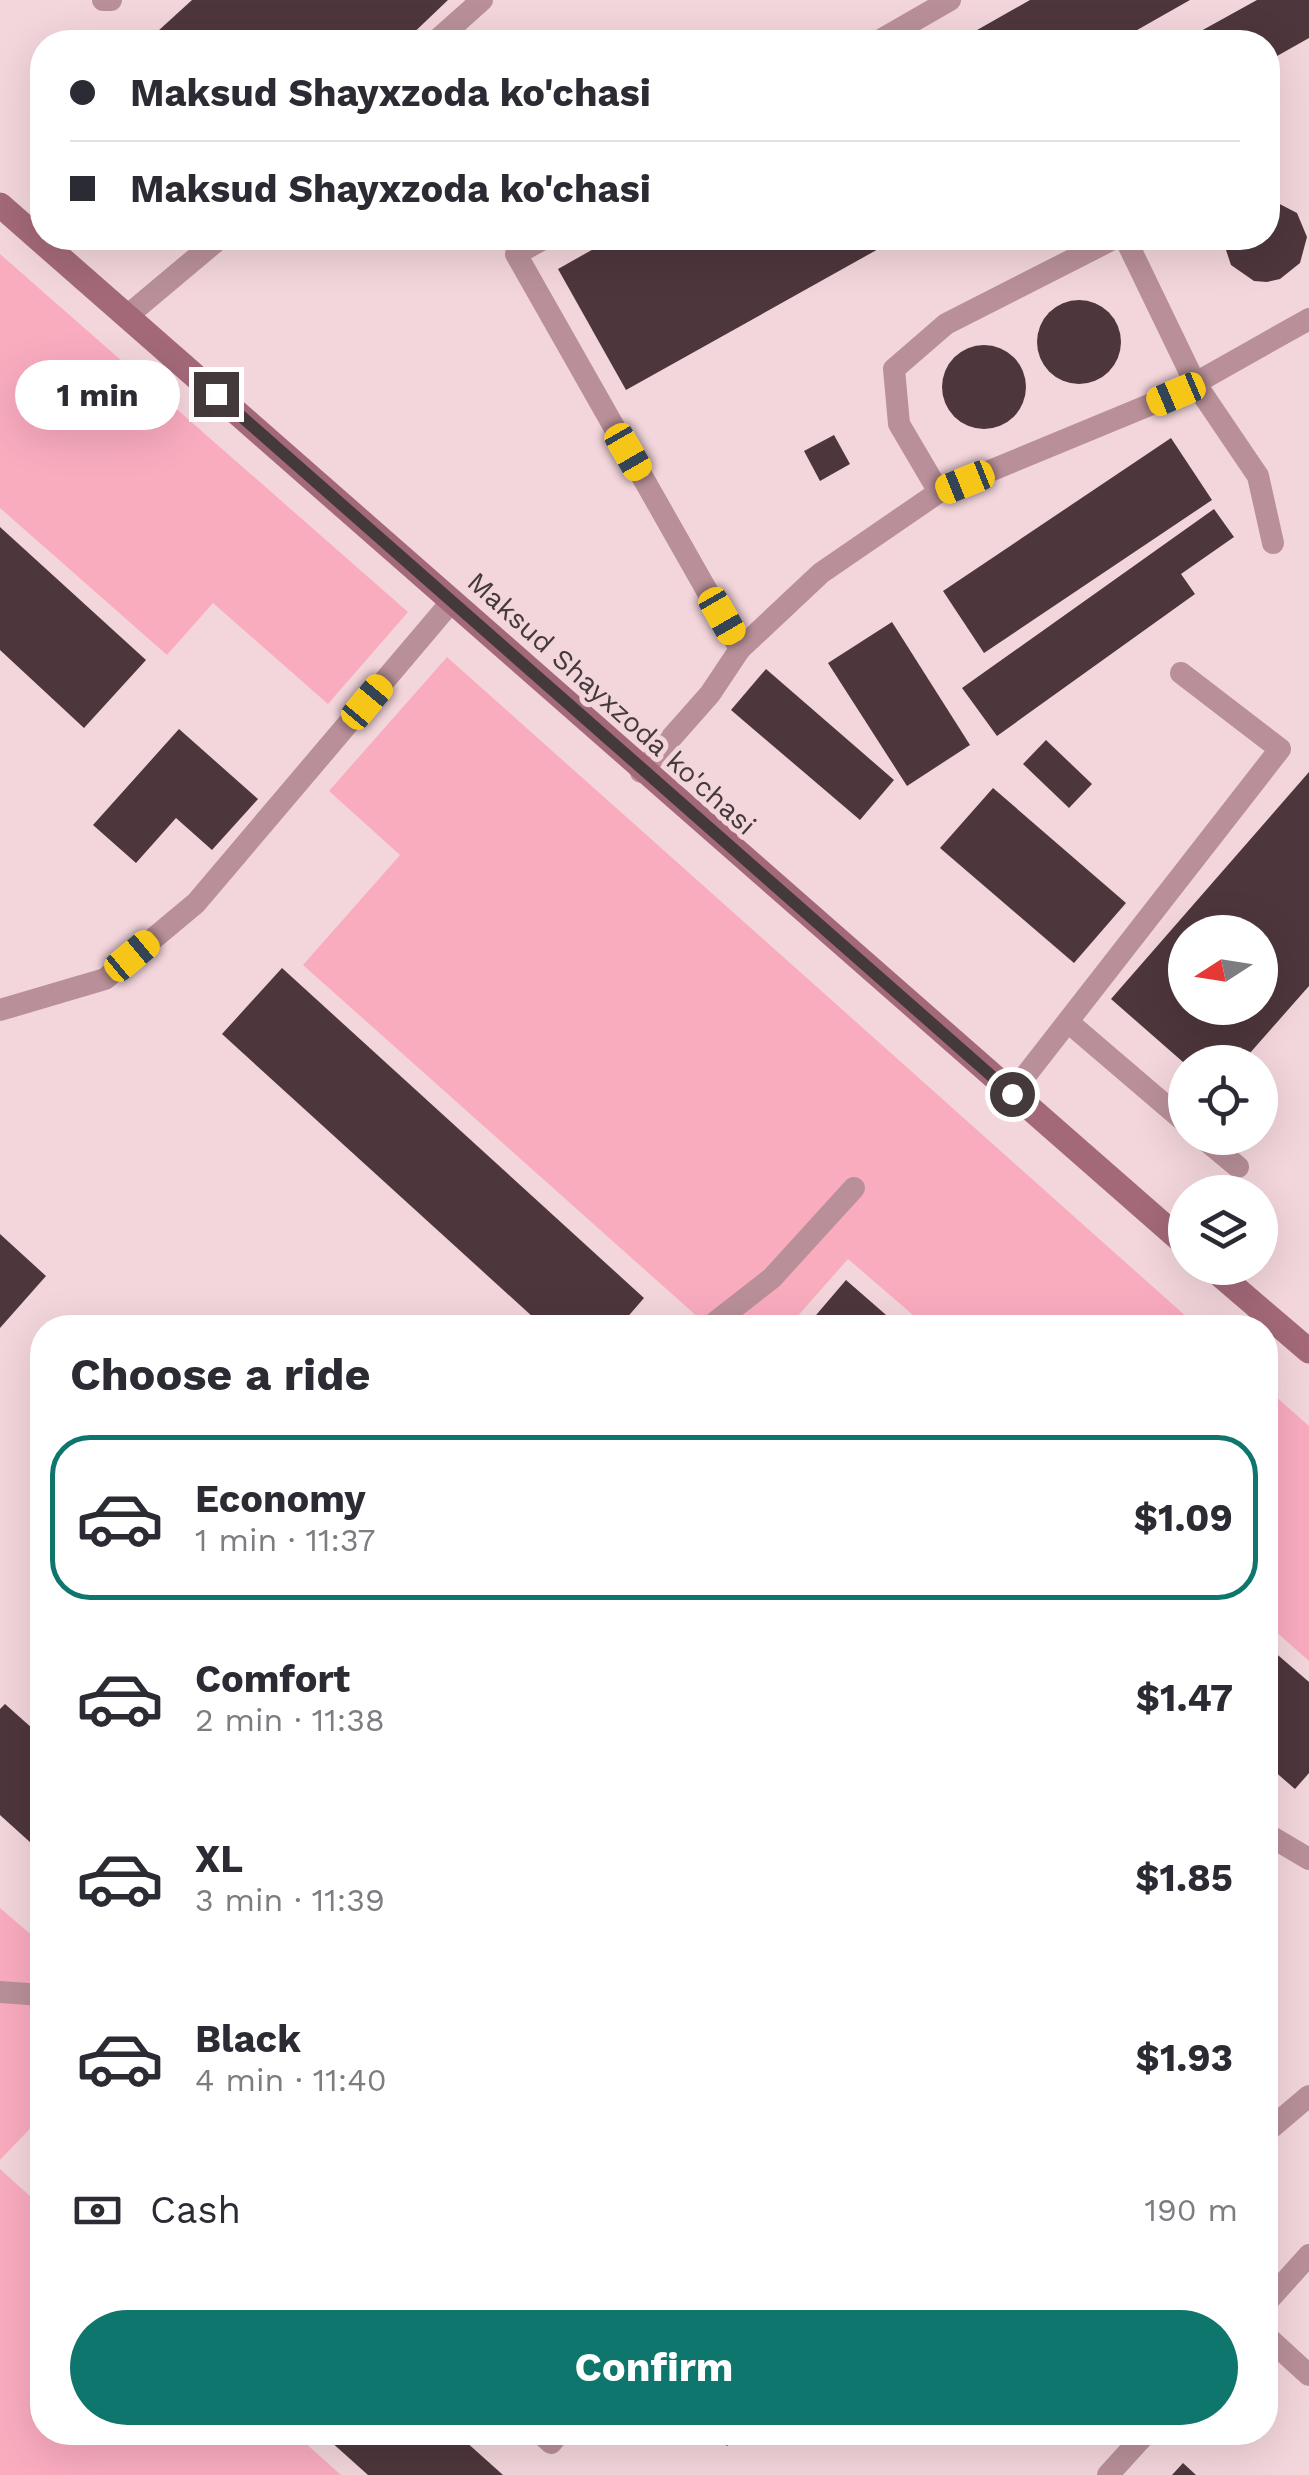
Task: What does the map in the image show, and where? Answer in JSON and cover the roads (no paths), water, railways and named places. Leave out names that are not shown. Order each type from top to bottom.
[{"type":"street","name":"Maksud Shayxzoda ko'chasi","points":[[0,205],[30,231]]},
{"type":"street","name":"Maksud Shayxzoda ko'chasi","points":[[51,250],[641,772],[1168,1229]]},
{"type":"street","points":[[1232,1285],[1266,1315]]},
{"type":"street","points":[[1278,1325],[1309,1352]]},
{"type":"lane","points":[[103,0],[111,0]]},
{"type":"lane","points":[[449,30],[482,0]]},
{"type":"lane","points":[[898,30],[950,0]]},
{"type":"lane","points":[[127,316],[206,250]]},
{"type":"lane","points":[[523,250],[516,254],[740,649]]},
{"type":"lane","points":[[939,492],[899,424],[894,369],[946,324],[1091,250]]},
{"type":"lane","points":[[1131,250],[1195,383],[1258,476],[1274,542]]},
{"type":"lane","points":[[641,772],[710,694],[740,649],[821,572],[939,492],[1195,383],[1309,319]]},
{"type":"lane","points":[[0,1010],[105,978],[196,903],[452,601]]},
{"type":"lane","points":[[1012,1094],[1280,749],[1181,672]]},
{"type":"lane","points":[[1068,1022],[1168,1107]]},
{"type":"lane","points":[[1224,1155],[1238,1167]]},
{"type":"lane","points":[[725,1315],[772,1278],[854,1188]]},
{"type":"lane","points":[[1278,1841],[1309,1859]]},
{"type":"lane","points":[[0,1992],[30,1994]]},
{"type":"lane","points":[[1278,2122],[1309,2096]]},
{"type":"lane","points":[[1278,2290],[1309,2255]]},
{"type":"lane","points":[[1278,2347],[1309,2374]]},
{"type":"lane","points":[[1108,2475],[1135,2445]]}]
